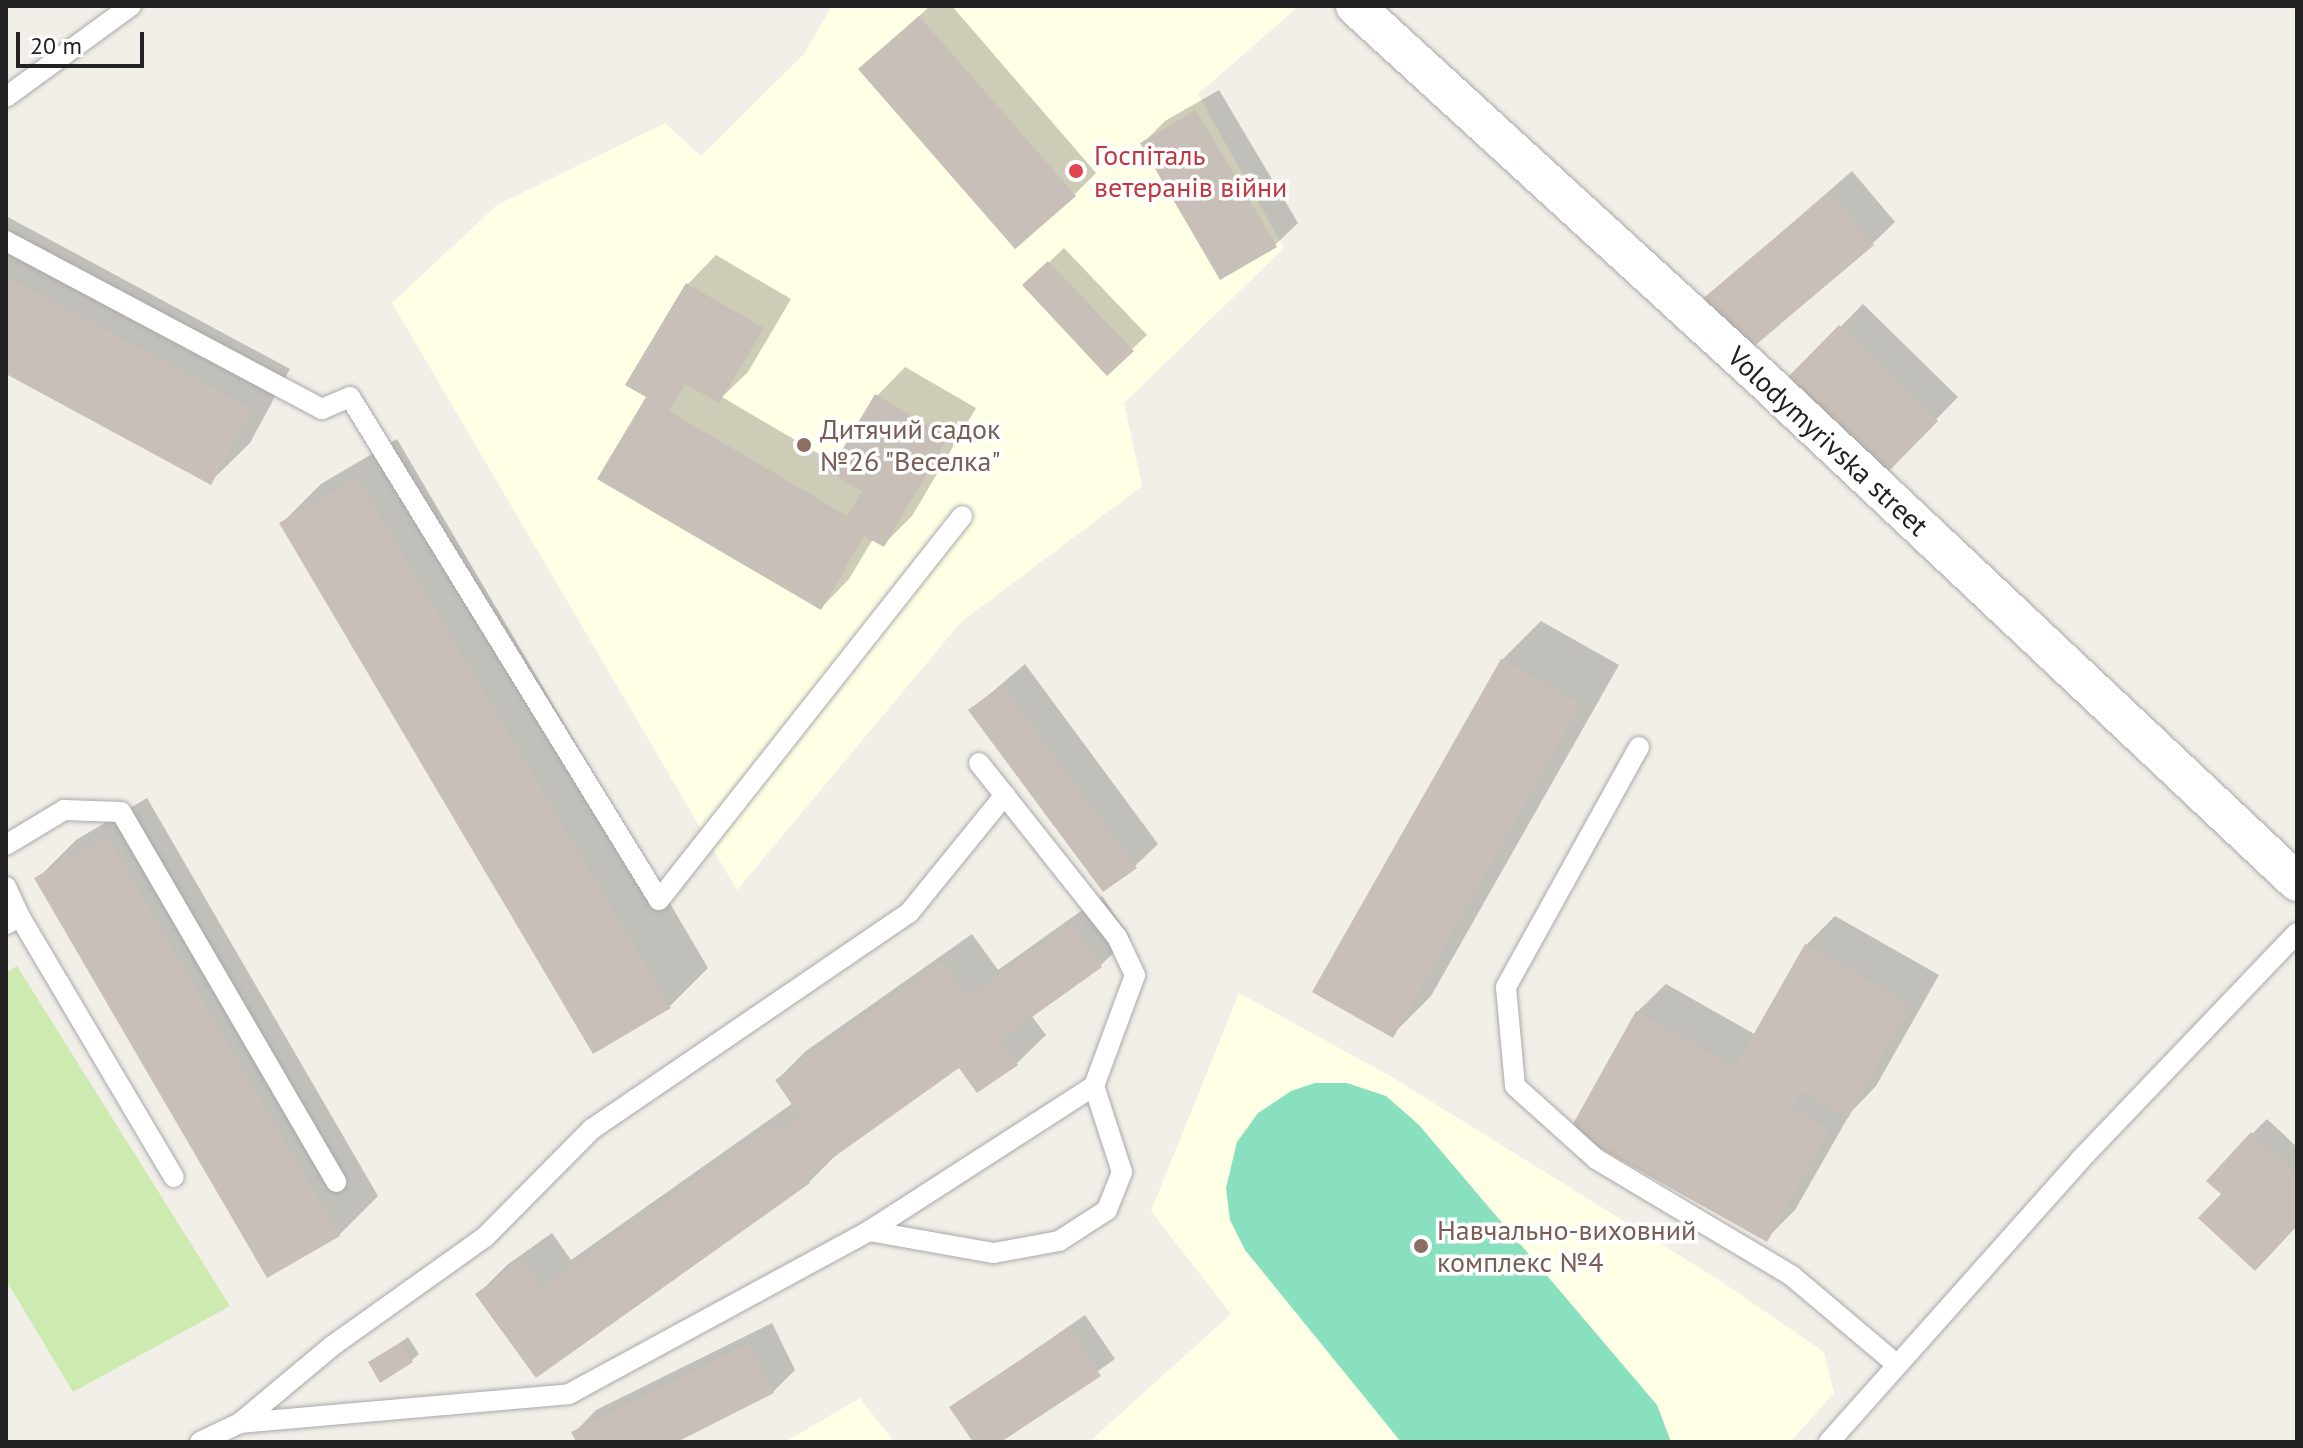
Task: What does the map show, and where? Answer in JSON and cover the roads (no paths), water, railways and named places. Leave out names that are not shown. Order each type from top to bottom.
[{"type":"street","name":"Volodymyrivska street","points":[[1355,6],[1767,383],[2297,882]]},
{"type":"lane","points":[[6,97],[131,6]]},
{"type":"lane","points":[[6,241],[322,409],[350,397],[659,900],[962,516]]},
{"type":"lane","points":[[1639,747],[1506,987],[1515,1086],[1596,1159],[1792,1276],[1895,1363]]},
{"type":"lane","points":[[240,1423],[569,1394],[869,1231],[1094,1086],[1135,975],[1117,937],[979,763]]},
{"type":"lane","points":[[200,1442],[240,1423],[332,1346],[485,1237],[592,1129],[909,913],[1005,795]]},
{"type":"lane","points":[[6,845],[64,810],[121,812],[336,1182]]},
{"type":"lane","points":[[6,887],[13,921],[174,1177]]},
{"type":"lane","points":[[1829,1442],[1895,1363],[2297,933]]},
{"type":"lane","points":[[869,1231],[994,1253],[1059,1241],[1107,1210],[1122,1172],[1094,1086]]},
{"type":"place","name":"Госпіталь ветеранів війни","points":[[1076,171]]},
{"type":"place","name":"Дитячий садок №26 \"Веселка\"","points":[[804,445]]},
{"type":"place","name":"Навчально-виховний комплекс №4","points":[[1421,1246]]}]
